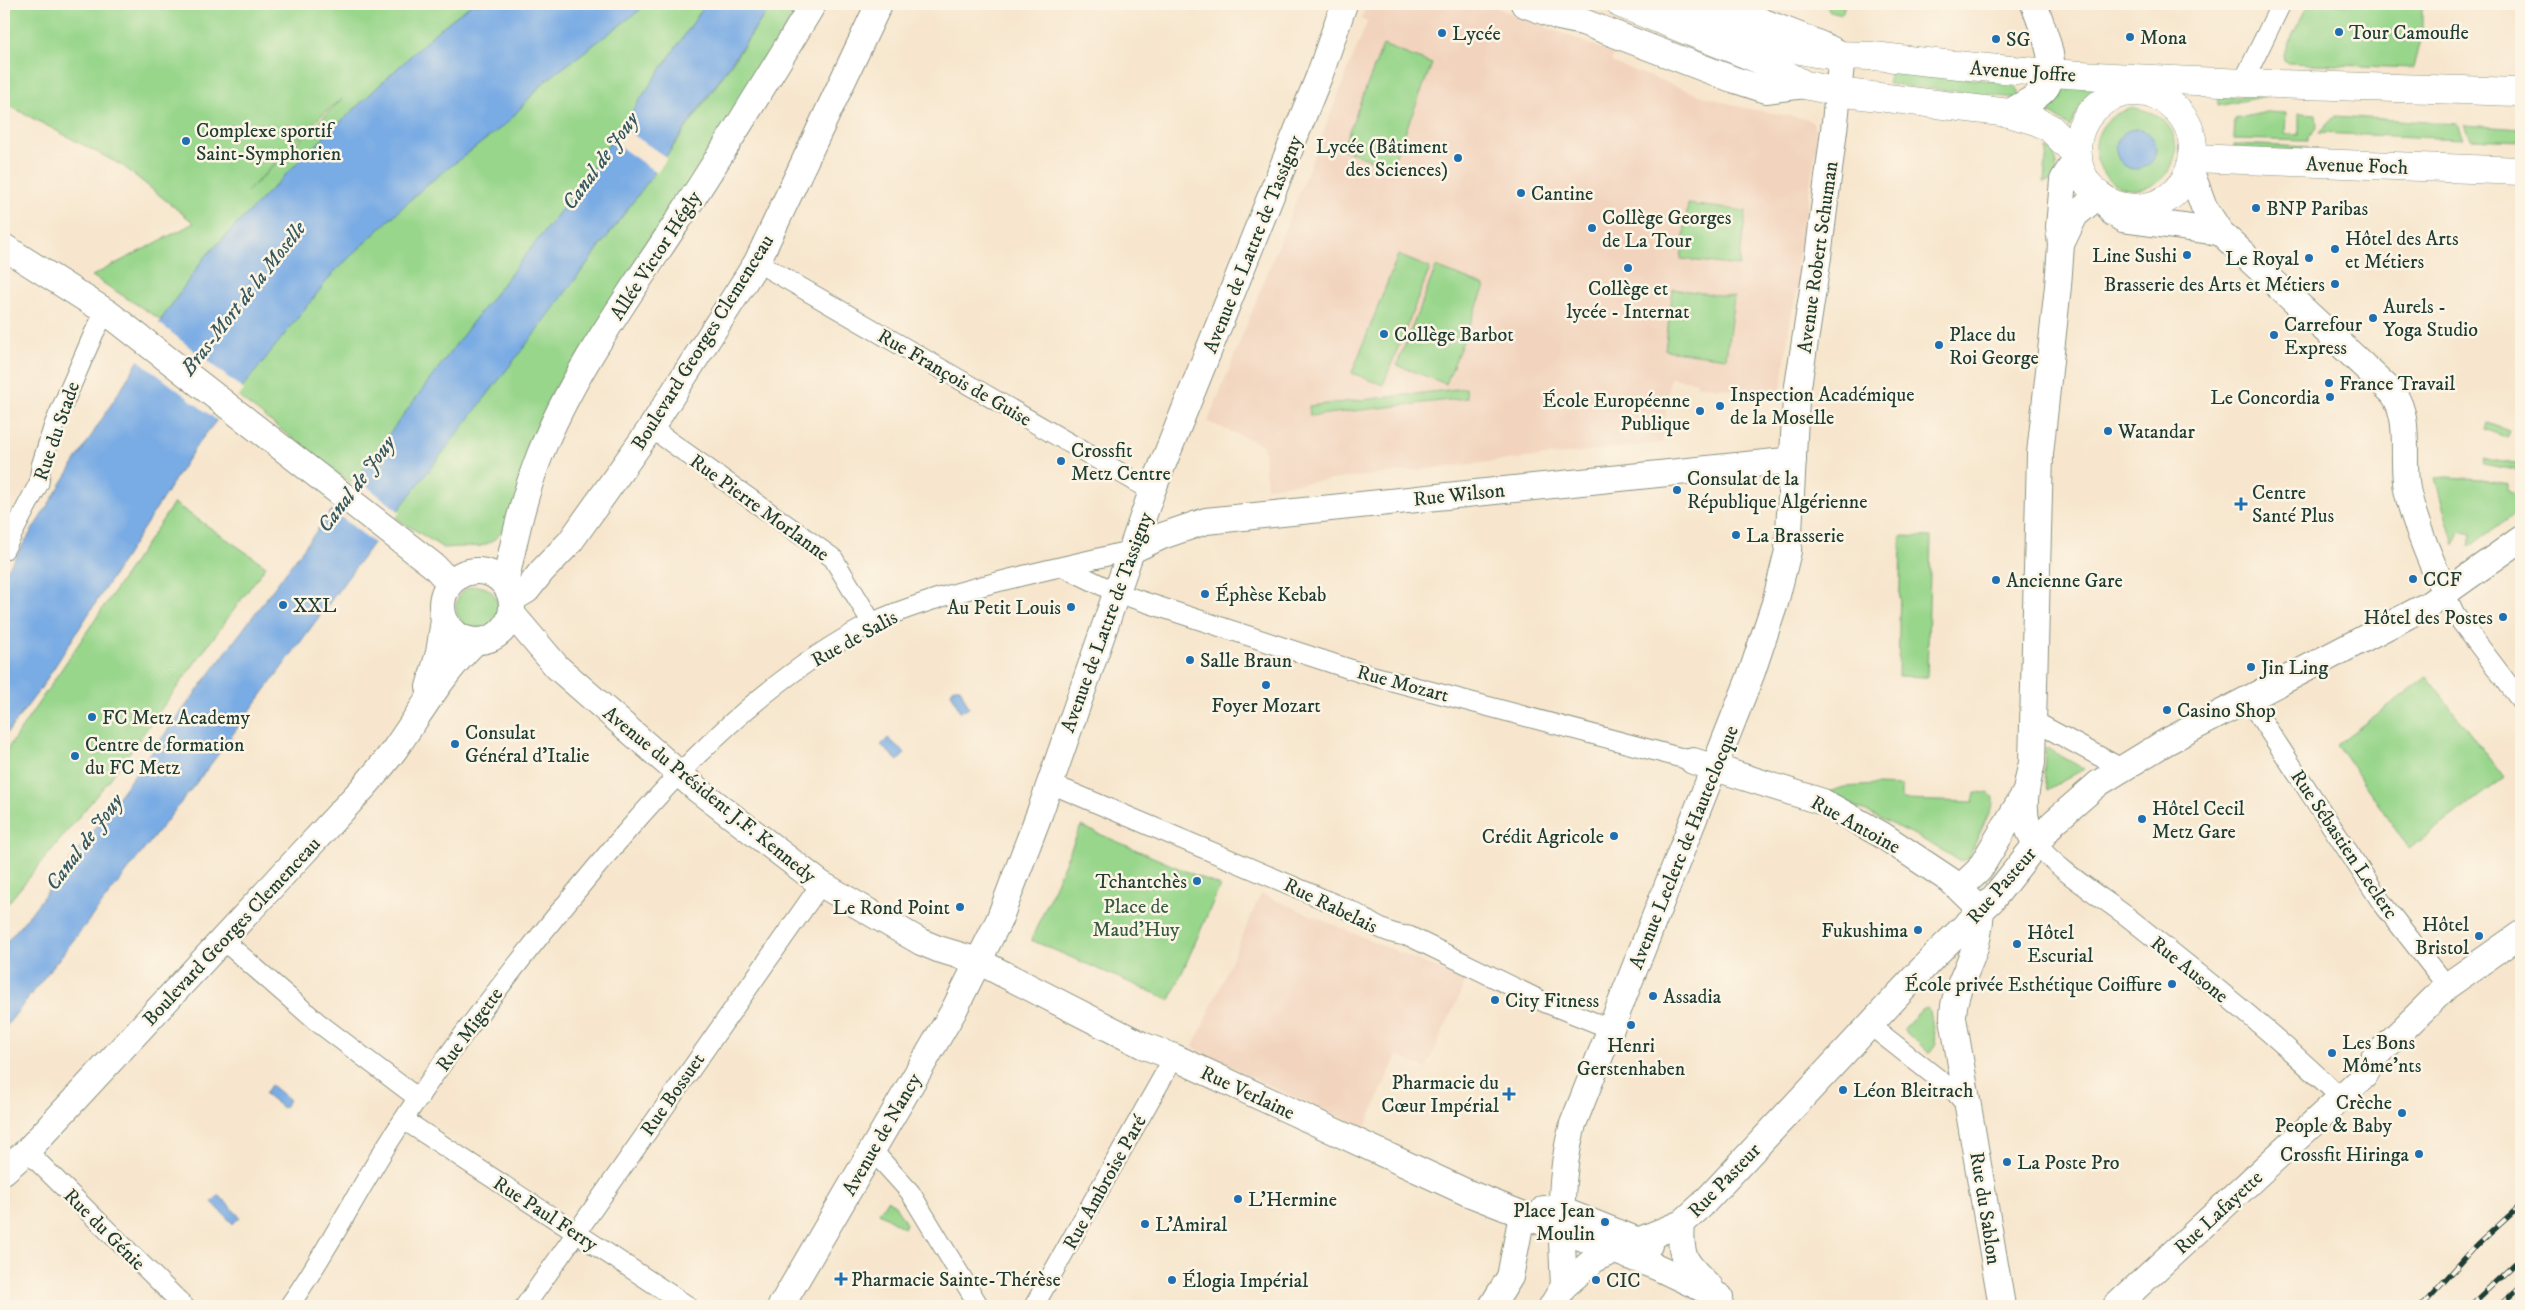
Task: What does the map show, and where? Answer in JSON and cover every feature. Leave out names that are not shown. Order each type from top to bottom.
[{"type":"main road","name":"Avenue Joffre","points":[[1621,4],[1758,59],[1805,85],[1838,92],[2009,113],[2050,128],[2078,156]]},
{"type":"main road","name":"Avenue Joffre","points":[[1667,4],[1775,42],[1814,53],[1863,55],[1966,67],[2050,73],[2135,85],[2204,80],[2243,82]]},
{"type":"main road","points":[[2243,82],[2521,92]]},
{"type":"main road","points":[[2135,85],[2164,100],[2182,114],[2190,131],[2192,164],[2180,189],[2165,201],[2149,206],[2125,206],[2101,196],[2082,173],[2078,156],[2080,131],[2089,113],[2105,99],[2135,85]]},
{"type":"main road","name":"Avenue Foch","points":[[2192,164],[2521,171]]},
{"type":"street","name":"Allée Victor Hégly","points":[[510,599],[518,517],[539,456],[567,397],[608,329],[755,100],[813,4]]},
{"type":"street","name":"Boulevard Georges Clemenceau","points":[[510,599],[527,590],[542,571],[570,542],[650,428],[757,262],[879,4]]},
{"type":"street","name":"Avenue de Lattre de Tassigny","points":[[978,961],[999,920],[1152,491],[1320,74],[1344,4]]},
{"type":"street","name":"Avenue Joffre","points":[[1524,4],[1560,18],[1582,22],[1766,90],[1805,85]]},
{"type":"street","name":"Avenue Joffre","points":[[1724,4],[1777,28],[1818,42],[1842,55]]},
{"type":"street","points":[[2009,113],[2044,89],[2049,81],[2050,51],[2034,4]]},
{"type":"street","points":[[2243,82],[2281,4]]},
{"type":"street","name":"Avenue Robert Schuman","points":[[1792,460],[1796,399],[1808,325],[1842,55]]},
{"type":"street","points":[[1960,888],[1979,870],[2024,795],[2032,763],[2042,435],[2061,246],[2059,227],[2063,180],[2078,156]]},
{"type":"street","points":[[2192,164],[2204,207],[2220,232],[2393,393],[2403,412],[2407,491],[2435,572],[2455,614],[2521,701]]},
{"type":"street","points":[[2061,246],[2075,215],[2101,196],[2113,213],[2123,219],[2220,232]]},
{"type":"street","points":[[4,247],[114,317],[434,566],[450,583]]},
{"type":"street","name":"Rue François de Guise","points":[[757,262],[1152,491]]},
{"type":"street","name":"Rue du Stade","points":[[4,550],[39,483],[40,466],[54,425],[94,333],[100,322],[114,317]]},
{"type":"street","name":"Rue Pierre Morlanne","points":[[650,428],[833,558],[872,623]]},
{"type":"street","name":"Rue Wilson","points":[[1132,550],[1162,536],[1206,521],[1792,460]]},
{"type":"street","name":"Avenue Leclerc de Hauteclocque","points":[[1558,1296],[1565,1153],[1573,1124],[1611,1029],[1704,764],[1752,672],[1784,571],[1790,530],[1792,460]]},
{"type":"street","name":"Allée Victor Hégly","points":[[478,571],[518,517]]},
{"type":"street","name":"Rue Pasteur","points":[[1558,1296],[1596,1258],[1682,1223],[1702,1205],[1870,1025],[1981,910],[2053,823],[2099,783],[2121,768],[2248,699],[2428,605],[2521,539]]},
{"type":"street","name":"Rue de Salis","points":[[678,773],[775,687],[830,647],[872,623],[917,605],[1015,576],[1064,567],[1132,550]]},
{"type":"street","points":[[1064,567],[1117,593]]},
{"type":"street","points":[[478,571],[498,577],[510,599],[503,631],[485,639],[459,637],[444,620],[442,600],[450,583],[468,572],[478,571]]},
{"type":"street","name":"Rue Mozart","points":[[1117,593],[1362,673],[1704,764]]},
{"type":"street","name":"Avenue du Président J.F. Kennedy","points":[[510,599],[557,667],[678,773],[821,884],[921,942],[978,961]]},
{"type":"street","name":"Boulevard Georges Clemenceau","points":[[424,702],[439,653],[444,620]]},
{"type":"street","name":"Boulevard Georges Clemenceau","points":[[4,1171],[27,1151],[364,788],[395,748],[424,702],[455,661],[485,639]]},
{"type":"street","name":"Avenue du Président J.F. Kennedy","points":[[485,639],[557,667]]},
{"type":"street","name":"Rue Sébastien Leclerc","points":[[2248,699],[2446,998]]},
{"type":"street","points":[[2034,721],[2121,768]]},
{"type":"street","points":[[2032,763],[2042,804],[2053,823]]},
{"type":"street","name":"Rue Antoine","points":[[1704,764],[1823,802],[1882,835],[1960,888],[1981,910]]},
{"type":"street","name":"Rue Migette","points":[[289,1306],[404,1120],[468,1029],[536,940],[603,858],[678,773]]},
{"type":"street","name":"Rue Rabelais","points":[[1049,783],[1361,916],[1368,923],[1395,936],[1409,936],[1546,1003],[1611,1029]]},
{"type":"street","points":[[2024,795],[2027,826],[2037,844]]},
{"type":"street","name":"Rue Ausone","points":[[2037,844],[2052,859],[2130,919],[2290,1051],[2341,1098]]},
{"type":"street","name":"Rue Bossuet","points":[[525,1306],[575,1232],[821,884]]},
{"type":"street","name":"Rue du Sablon","points":[[1981,910],[1980,929],[1953,1003],[1952,1018],[1970,1109],[2002,1306]]},
{"type":"street","name":"Rue Lafayette","points":[[2509,952],[2521,927]]},
{"type":"street","name":"Rue Lafayette","points":[[2116,1306],[2364,1076],[2382,1068],[2446,998],[2509,952],[2521,934]]},
{"type":"street","points":[[223,940],[316,1021],[419,1099]]},
{"type":"street","name":"Rue Verlaine","points":[[978,961],[1142,1045],[1174,1057],[1303,1118],[1522,1215]]},
{"type":"street","name":"Avenue de Nancy","points":[[781,1306],[956,1006],[978,961]]},
{"type":"street","points":[[1870,1025],[1955,1092],[1970,1109]]},
{"type":"street","name":"Rue Ambroise Paré","points":[[1034,1306],[1174,1057]]},
{"type":"street","name":"Rue Paul Ferry","points":[[404,1120],[688,1306]]},
{"type":"street","points":[[872,1150],[910,1192],[979,1306]]},
{"type":"street","name":"Rue du Génie","points":[[27,1151],[184,1306]]},
{"type":"street","points":[[1492,1306],[1510,1277],[1522,1215],[1542,1209],[1615,1251],[1659,1268],[1726,1302]]},
{"type":"street","points":[[1561,1220],[1640,1240],[1687,1265],[1726,1302]]},
{"type":"street","points":[[1682,1223],[1681,1244],[1687,1265]]},
{"type":"shaded area","name":"Collège Georges de La Tour","points":[[1367,4],[1488,4],[1614,54],[1611,62],[1697,94],[1744,108],[1807,119],[1813,123],[1816,134],[1816,149],[1797,266],[1799,278],[1791,314],[1781,393],[1778,390],[1762,388],[1762,391],[1755,390],[1755,392],[1696,385],[1697,382],[1670,378],[1662,443],[1267,487],[1263,445],[1208,422],[1367,22],[1361,19]]},
{"type":"shaded area","points":[[1261,894],[1466,981],[1426,1069],[1397,1055],[1365,1128],[1275,1089],[1193,1047]]},
{"type":"green space","name":"Complexe sportif Saint-Symphorien","points":[[4,4],[472,4],[438,30],[293,167],[204,258],[161,320],[92,276],[194,223],[123,166],[4,103]],"holes":[[[342,99],[247,192],[321,116]]]},
{"type":"green space","points":[[644,4],[706,4],[581,185],[475,319],[353,485],[236,395],[334,272],[425,186],[507,123],[544,82],[640,10]]},
{"type":"green space","points":[[772,4],[799,4],[567,397],[519,517],[491,542],[481,546],[443,548],[393,516],[635,199]]},
{"type":"green space","points":[[1825,4],[1845,4],[1842,14],[1830,11]]},
{"type":"green space","points":[[2308,4],[2422,4],[2422,32],[2413,68],[2289,63],[2284,60],[2283,54]]},
{"type":"green space","points":[[1383,45],[1432,64],[1391,168],[1342,149]]},
{"type":"green space","points":[[1891,71],[2012,83],[2021,97],[1888,84]]},
{"type":"green space","points":[[2063,85],[2100,89],[2081,105],[2070,127],[2053,114],[2037,111],[2054,99]]},
{"type":"green space","points":[[2253,90],[2266,96],[2218,106],[2218,96],[2239,97]]},
{"type":"green space","points":[[2134,108],[2156,115],[2171,129],[2175,138],[2174,160],[2169,171],[2160,181],[2148,187],[2130,189],[2115,184],[2104,173],[2097,159],[2096,143],[2101,128],[2114,116]],"holes":[[[2141,130],[2152,139],[2155,148],[2154,158],[2131,169],[2119,160],[2116,147],[2118,141],[2128,131]]]},
{"type":"green space","points":[[2267,112],[2286,113],[2285,134],[2299,135],[2299,113],[2316,114],[2317,127],[2308,137],[2308,141],[2234,139],[2235,119]]},
{"type":"green space","points":[[2335,116],[2457,124],[2463,139],[2319,133]]},
{"type":"green space","points":[[2465,125],[2521,129],[2521,141],[2471,139]]},
{"type":"green space","points":[[2234,144],[2308,147],[2308,152],[2234,149]]},
{"type":"green space","points":[[2047,149],[2052,149],[2056,159],[2057,180],[2044,182]]},
{"type":"green space","points":[[1688,204],[1746,211],[1739,266],[1681,259]]},
{"type":"green space","points":[[1398,255],[1430,268],[1383,385],[1352,373]]},
{"type":"green space","points":[[1436,267],[1485,286],[1446,384],[1397,365]]},
{"type":"green space","points":[[1673,289],[1734,297],[1726,358],[1665,350]]},
{"type":"green space","points":[[1466,388],[1467,398],[1310,416],[1309,406]]},
{"type":"green space","points":[[2488,423],[2510,431],[2507,438],[2486,429]]},
{"type":"green space","points":[[2485,459],[2521,465],[2521,471],[2484,464]]},
{"type":"green space","points":[[2435,478],[2482,479],[2508,484],[2508,491],[2521,497],[2521,509],[2469,547],[2471,534],[2459,531],[2454,545]]},
{"type":"green space","name":"FC Metz Academy","points":[[174,503],[266,566],[110,779],[4,908],[4,754]]},
{"type":"green space","points":[[1901,536],[1931,537],[1927,677],[1898,676]]},
{"type":"green space","points":[[473,586],[481,586],[492,592],[498,607],[492,622],[481,628],[473,628],[462,622],[456,611],[456,603],[462,592]]},
{"type":"green space","points":[[2427,677],[2504,778],[2409,849],[2337,744]]},
{"type":"green space","points":[[2045,747],[2084,769],[2047,790],[2044,772]]},
{"type":"green space","points":[[1902,786],[1902,800],[1973,802],[1975,792],[1988,793],[1993,797],[1993,804],[1968,859],[1961,861],[1911,833],[1826,793],[1844,787]]},
{"type":"green space","name":"Place de Maud'Huy","points":[[1081,826],[1220,886],[1170,1000],[1031,940]]},
{"type":"green space","points":[[1927,1008],[1930,1011],[1936,1045],[1930,1053],[1903,1030],[1921,1010]]},
{"type":"green space","points":[[887,1200],[895,1205],[906,1224],[904,1228],[879,1213]]},
{"type":"water","name":"Bras-Mort de la Moselle","points":[[472,4],[644,4],[640,10],[544,82],[507,123],[425,186],[334,272],[197,445],[41,688],[4,737],[4,575],[139,360],[161,320],[204,258],[293,167],[438,30]]},
{"type":"water","name":"Canal de Jouy","points":[[706,4],[772,4],[647,183],[542,324],[379,535],[211,764],[4,1029],[4,945],[31,913],[475,319],[581,185]]},
{"type":"water","points":[[2140,129],[2147,132],[2153,138],[2156,149],[2155,157],[2147,166],[2140,169],[2132,169],[2125,166],[2117,157],[2116,145],[2119,138],[2128,130]]},
{"type":"water","points":[[954,688],[960,688],[969,708],[960,712],[951,692]]},
{"type":"water","points":[[888,738],[905,753],[898,761],[881,745]]},
{"type":"water","points":[[271,1085],[289,1100],[283,1108],[265,1094]]},
{"type":"water","points":[[219,1195],[240,1217],[233,1224],[212,1202]]},
{"type":"pier","points":[[619,125],[667,158],[657,173],[609,139]]},
{"type":"pier","points":[[158,322],[244,390],[219,422],[137,359]]},
{"type":"pier","points":[[355,477],[400,512],[375,544],[331,509]]},
{"type":"railway","points":[[2422,1306],[2475,1247],[2521,1205]]},
{"type":"railway","points":[[2470,1306],[2521,1258]]},
{"type":"railway","points":[[2499,1306],[2521,1286]]},
{"type":"railway","points":[[2517,1306],[2521,1302]]},
{"type":"place","name":"Tour Camoufle","points":[[2339,32]]},
{"type":"place","name":"Lycée","points":[[1442,33]]},
{"type":"place","name":"Mona","points":[[2130,37]]},
{"type":"place","name":"SG","points":[[1996,39]]},
{"type":"place","name":"Complexe sportif Saint-Symphorien","points":[[186,141]]},
{"type":"place","name":"Lycée (Bâtiment des Sciences)","points":[[1458,158]]},
{"type":"place","name":"Cantine","points":[[1521,193]]},
{"type":"place","name":"BNP Paribas","points":[[2256,208]]},
{"type":"place","name":"Collège Georges de La Tour","points":[[1592,228]]},
{"type":"place","name":"Hôtel des Arts et Métiers","points":[[2335,249]]},
{"type":"place","name":"Line Sushi","points":[[2187,255]]},
{"type":"place","name":"Le Royal","points":[[2309,258]]},
{"type":"place","name":"Collège et lycée - Internat","points":[[1628,268]]},
{"type":"place","name":"Brasserie des Arts et Métiers","points":[[2335,284]]},
{"type":"place","name":"Aurels - Yoga Studio","points":[[2373,318]]},
{"type":"place","name":"Collège Barbot","points":[[1384,334]]},
{"type":"place","name":"Carrefour Express","points":[[2274,335]]},
{"type":"place","name":"Place du Roi George","points":[[1939,345]]},
{"type":"place","name":"France Travail","points":[[2329,383]]},
{"type":"place","name":"Le Concordia","points":[[2330,397]]},
{"type":"place","name":"Inspection Académique de la Moselle","points":[[1720,406]]},
{"type":"place","name":"École Européenne Publique","points":[[1700,411]]},
{"type":"place","name":"Watandar","points":[[2108,431]]},
{"type":"place","name":"Crossfit Metz Centre","points":[[1061,461]]},
{"type":"place","name":"Consulat de la République Algérienne","points":[[1677,490]]},
{"type":"place","name":"Centre Santé Plus","points":[[2241,504]]},
{"type":"place","name":"La Brasserie","points":[[1736,535]]},
{"type":"place","name":"CCF","points":[[2413,579]]},
{"type":"place","name":"Ancienne Gare","points":[[1996,580]]},
{"type":"place","name":"Éphèse Kebab","points":[[1205,594]]},
{"type":"place","name":"XXL","points":[[283,605]]},
{"type":"place","name":"Au Petit Louis","points":[[1071,607]]},
{"type":"place","name":"Hôtel des Postes","points":[[2503,617]]},
{"type":"place","name":"Salle Braun","points":[[1190,660]]},
{"type":"place","name":"Jin Ling","points":[[2251,667]]},
{"type":"place","name":"Foyer Mozart","points":[[1266,685]]},
{"type":"place","name":"Casino Shop","points":[[2167,710]]},
{"type":"place","name":"FC Metz Academy","points":[[92,717]]},
{"type":"place","name":"Consulat Général d'Italie","points":[[455,744]]},
{"type":"place","name":"Centre de formation du FC Metz","points":[[75,756]]},
{"type":"place","name":"Hôtel Cecil Metz Gare","points":[[2142,819]]},
{"type":"place","name":"Crédit Agricole","points":[[1614,836]]},
{"type":"place","name":"Tchantchès","points":[[1197,881]]},
{"type":"place","name":"Le Rond Point","points":[[960,907]]},
{"type":"place","name":"Fukushima","points":[[1918,930]]},
{"type":"place","name":"Hôtel Bristol","points":[[2479,936]]},
{"type":"place","name":"Hôtel Escurial","points":[[2017,944]]},
{"type":"place","name":"École privée Esthétique Coiffure","points":[[2172,984]]},
{"type":"place","name":"Assadia","points":[[1653,996]]},
{"type":"place","name":"City Fitness","points":[[1495,1000]]},
{"type":"place","name":"Henri Gerstenhaben","points":[[1631,1025]]},
{"type":"place","name":"Les Bons Môme'nts","points":[[2332,1053]]},
{"type":"place","name":"Léon Bleitrach","points":[[1843,1090]]},
{"type":"place","name":"Pharmacie du Cœur Impérial","points":[[1509,1094]]},
{"type":"place","name":"Crèche People & Baby","points":[[2402,1113]]},
{"type":"place","name":"Crossfit Hiringa","points":[[2419,1154]]},
{"type":"place","name":"La Poste Pro","points":[[2007,1162]]},
{"type":"place","name":"L'Hermine","points":[[1238,1199]]},
{"type":"place","name":"Place Jean Moulin","points":[[1605,1222]]},
{"type":"place","name":"L'Amiral","points":[[1145,1224]]},
{"type":"place","name":"Pharmacie Sainte-Thérèse","points":[[841,1279]]},
{"type":"place","name":"Élogia Impérial","points":[[1172,1280]]},
{"type":"place","name":"CIC","points":[[1596,1280]]}]
